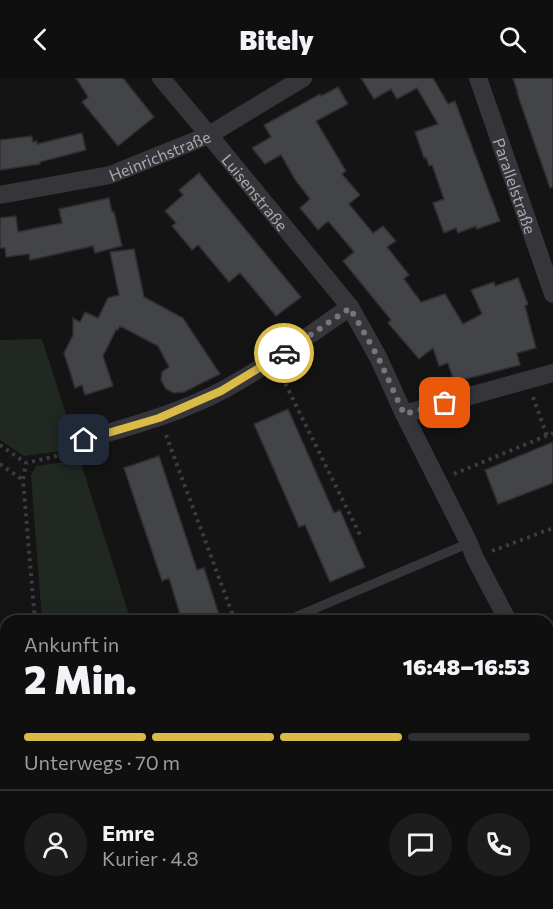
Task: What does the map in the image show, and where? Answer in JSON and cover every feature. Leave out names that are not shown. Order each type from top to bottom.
[{"type":"street","name":"Luisenstraße","points":[[161,78],[350,308],[378,357],[404,414],[505,615]]},
{"type":"street","name":"Heinrichstraße","points":[[0,195],[110,175],[209,135],[303,78]]},
{"type":"street","name":"Parallelstraße","points":[[477,78],[553,294]]},
{"type":"street","points":[[84,440],[159,418],[221,391],[274,360],[350,308]]},
{"type":"street","points":[[404,414],[553,373]]},
{"type":"lane","points":[[302,615],[472,551]]},
{"type":"path","points":[[274,360],[360,535]]},
{"type":"path","points":[[527,380],[547,436]]},
{"type":"path","points":[[159,418],[233,615]]},
{"type":"path","points":[[437,481],[553,433]]},
{"type":"path","points":[[0,446],[26,462],[75,452],[84,440]]},
{"type":"path","points":[[26,462],[23,480],[34,615]]},
{"type":"path","points":[[0,465],[23,480]]},
{"type":"path","points":[[472,551],[553,528]]},
{"type":"shaded area","points":[[42,339],[77,449],[24,456],[0,440],[0,340]]},
{"type":"shaded area","points":[[80,460],[129,615],[42,615],[31,475],[36,466]]},
{"type":"building","points":[[76,78],[123,78],[154,117],[118,146],[82,102],[88,97]]},
{"type":"building","points":[[361,78],[433,78],[448,104],[455,101],[500,221],[477,229],[476,226],[458,233],[456,228],[444,233],[433,203],[444,199],[432,165],[429,166],[426,157],[424,158],[415,132],[438,124],[417,88],[397,99],[391,89],[374,99]]},
{"type":"building","points":[[513,78],[553,78],[553,187],[550,188]]},
{"type":"building","points":[[338,87],[348,104],[316,121],[346,171],[342,174],[360,195],[349,204],[373,233],[383,226],[396,241],[387,247],[409,275],[404,279],[421,302],[445,294],[463,324],[482,314],[471,290],[494,282],[495,286],[518,278],[528,304],[525,306],[536,348],[517,353],[520,365],[454,382],[448,363],[439,366],[433,348],[419,359],[388,323],[391,320],[343,261],[354,252],[328,221],[318,230],[300,208],[310,199],[281,155],[265,164],[252,148],[271,137],[264,125],[320,94],[321,96]]},
{"type":"building","points":[[82,133],[86,150],[40,162],[40,164],[0,170],[0,140],[32,136],[33,142],[37,141],[37,144]]},
{"type":"building","points":[[199,173],[301,297],[276,316],[240,273],[229,282],[198,245],[192,250],[172,226],[176,223],[165,211],[183,195],[179,190]]},
{"type":"building","points":[[109,198],[122,246],[95,253],[93,246],[30,260],[29,254],[6,257],[5,248],[0,248],[0,218],[16,216],[18,232],[62,223],[59,209]]},
{"type":"building","points":[[134,249],[144,297],[183,318],[220,374],[184,392],[174,393],[166,389],[161,380],[162,372],[169,367],[158,346],[120,326],[103,356],[113,386],[85,395],[82,385],[75,388],[64,353],[73,335],[73,318],[80,322],[85,312],[98,318],[108,298],[119,295],[110,252]]},
{"type":"building","points":[[288,409],[334,513],[340,510],[365,567],[330,582],[305,525],[299,527],[254,424]]},
{"type":"building","points":[[553,442],[553,483],[498,504],[485,470]]},
{"type":"building","points":[[159,456],[197,570],[204,568],[219,615],[180,615],[169,578],[162,581],[124,468]]},
{"type":"way so far","points":[[284,353],[350,308],[378,357],[404,414],[445,403]]},
{"type":"route","points":[[84,440],[159,418],[221,391],[284,353]]}]
